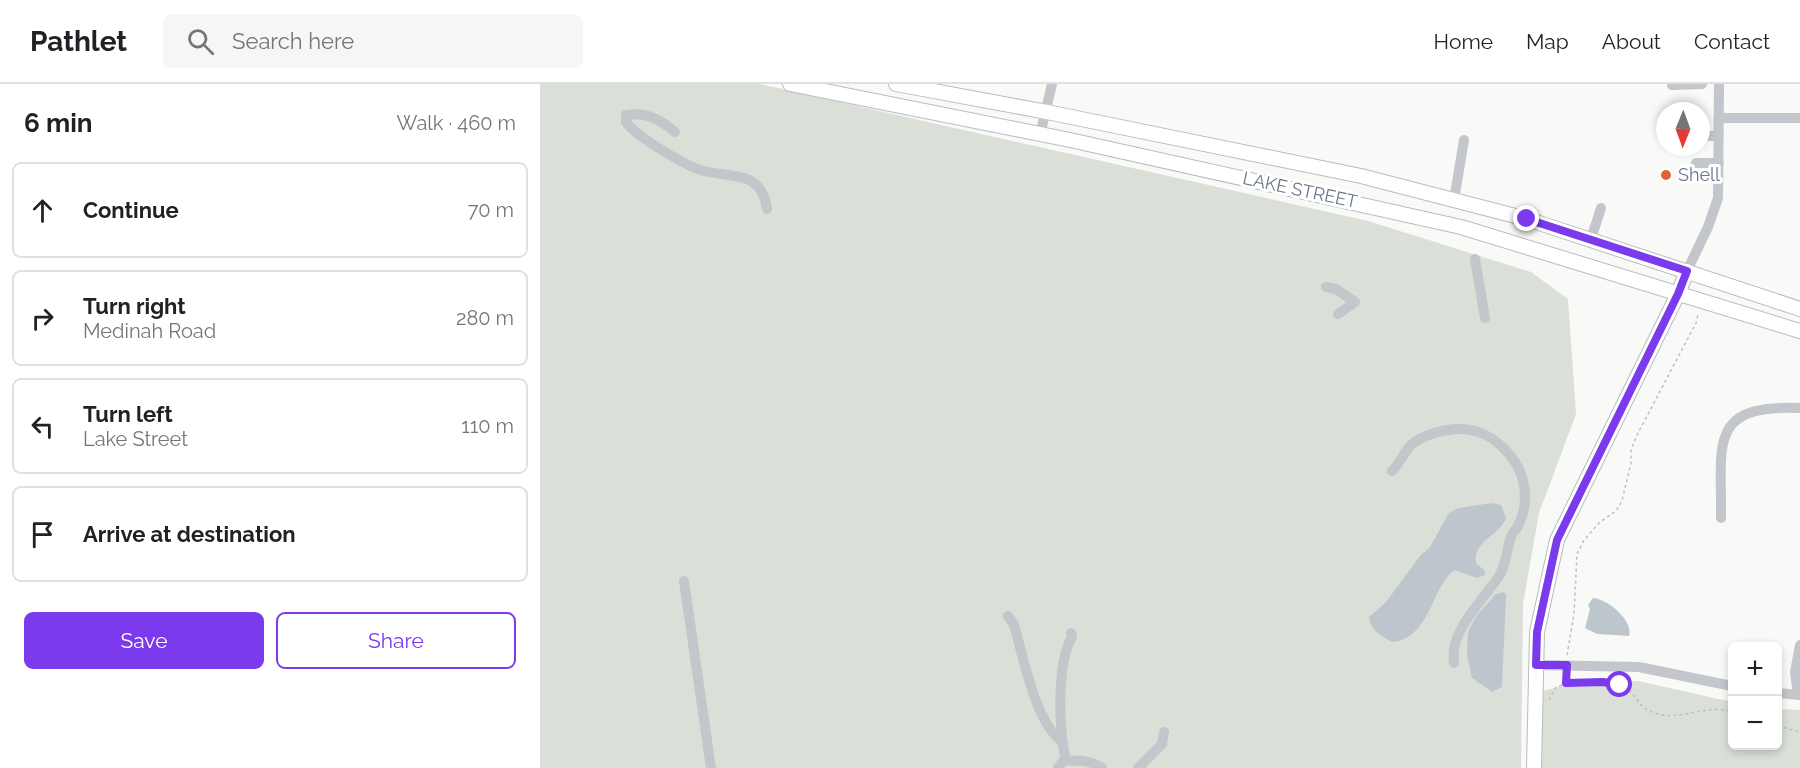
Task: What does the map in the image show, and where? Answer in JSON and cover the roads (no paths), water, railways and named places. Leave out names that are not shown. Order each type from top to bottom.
[{"type":"main road","name":"LAKE STREET","points":[[790,84],[1040,135],[1461,227],[1800,331]]},
{"type":"main road","name":"LAKE STREET","points":[[896,84],[1047,112],[1361,176],[1527,219],[1800,309]]},
{"type":"main road","points":[[1534,768],[1537,632],[1557,540],[1678,294],[1687,271]]},
{"type":"street","points":[[1040,135],[1053,84]]},
{"type":"street","points":[[1672,85],[1702,84]]},
{"type":"street","points":[[1687,271],[1715,211],[1718,198],[1719,84]]},
{"type":"street","points":[[675,132],[667,125],[645,114],[626,115],[626,122],[637,134],[695,168],[746,178],[760,187],[767,209]]},
{"type":"street","points":[[1719,118],[1800,118]]},
{"type":"street","points":[[1710,136],[1719,136]]},
{"type":"street","points":[[1454,200],[1464,140]]},
{"type":"street","points":[[1696,163],[1719,163]]},
{"type":"street","points":[[1591,240],[1602,208]]},
{"type":"street","points":[[1475,260],[1485,318]]},
{"type":"street","points":[[1326,287],[1336,289],[1354,302],[1338,314]]},
{"type":"street","points":[[1721,518],[1722,446],[1732,422],[1743,413],[1759,408],[1800,408]]},
{"type":"street","points":[[1392,471],[1412,444],[1459,428],[1482,433],[1493,439],[1515,461],[1522,474],[1524,510],[1511,537],[1507,558],[1498,577],[1482,597],[1457,639],[1454,646],[1454,663]]},
{"type":"street","points":[[684,581],[711,768]]},
{"type":"street","points":[[1008,616],[1014,625],[1032,691],[1053,732],[1061,741]]},
{"type":"street","points":[[1071,633],[1072,637],[1062,664],[1062,764],[1089,762],[1102,768]]},
{"type":"street","points":[[1782,693],[1799,695],[1795,672],[1800,645]]},
{"type":"street","points":[[1536,665],[1639,667],[1728,686]]},
{"type":"street","points":[[1138,768],[1162,744],[1164,732]]},
{"type":"place","name":"Shell","points":[[1666,175]]}]
